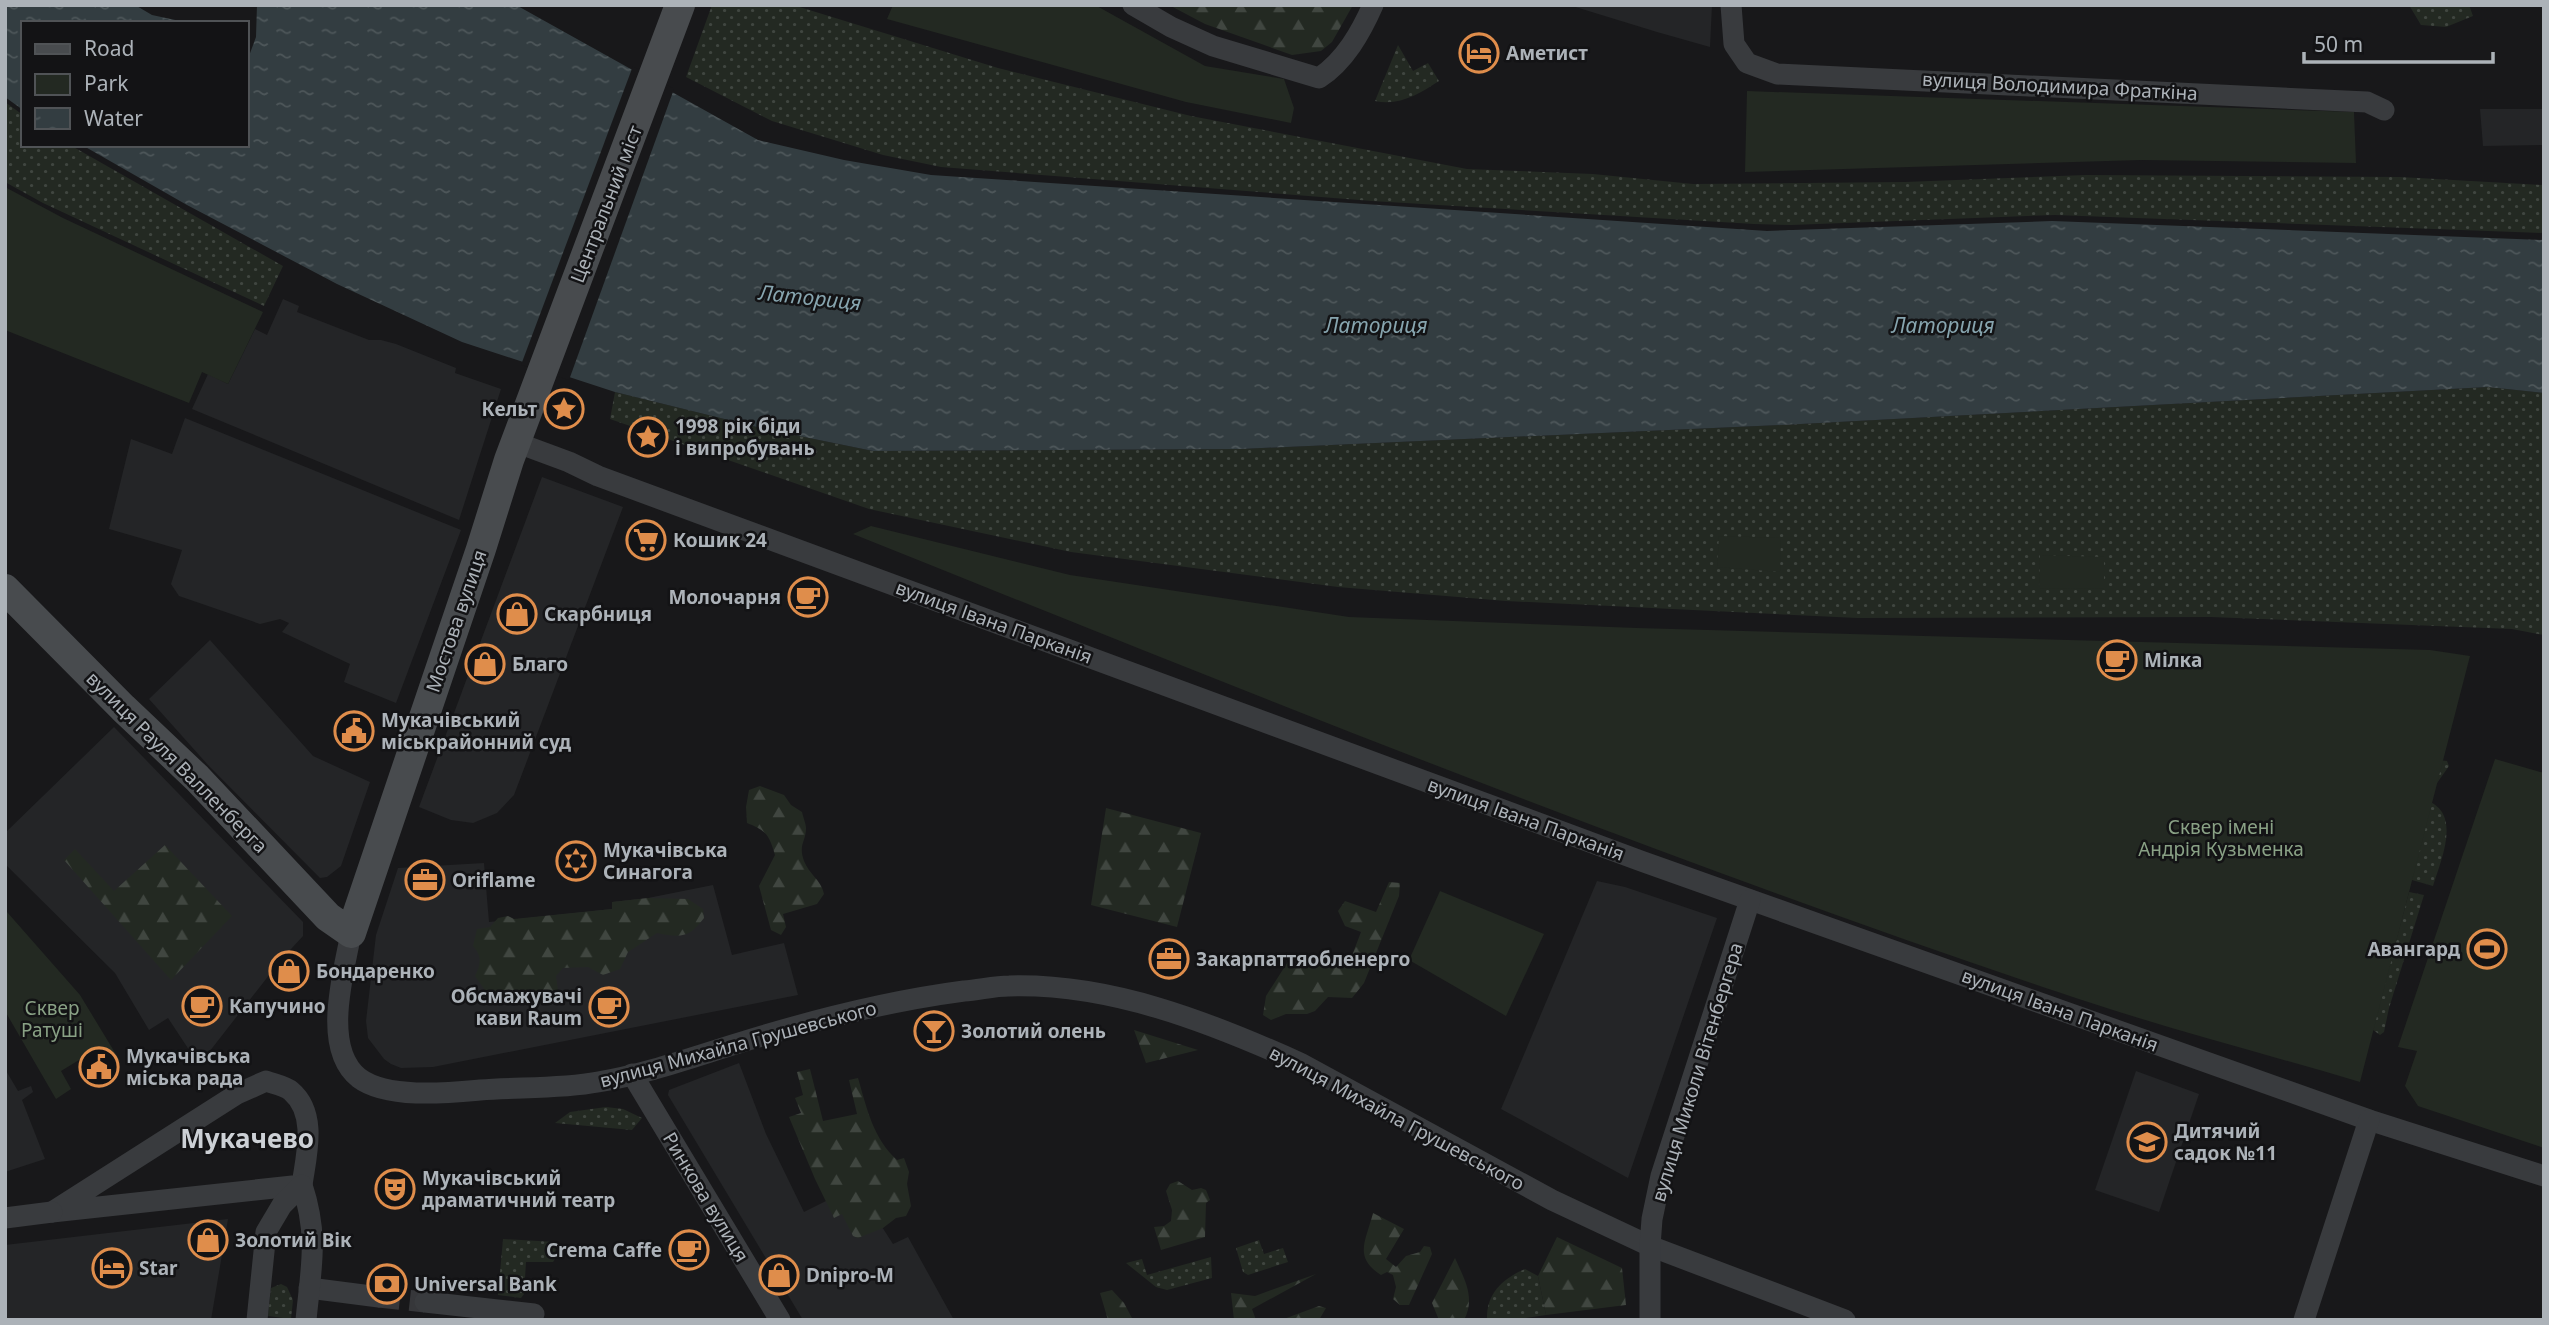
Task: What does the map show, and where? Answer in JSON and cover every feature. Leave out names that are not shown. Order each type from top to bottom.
[{"type":"street","name":"Центральний міст","points":[[532,403],[680,5]]},
{"type":"street","points":[[1133,5],[1171,27],[1213,46],[1320,78],[1331,70],[1348,50],[1373,5]]},
{"type":"street","name":"вулиця Володимира Фраткіна","points":[[1731,5],[1734,44],[1747,63],[1777,74],[2367,102],[2384,110]]},
{"type":"street","name":"Мостова вулиця","points":[[340,1042],[339,1002],[351,933],[515,442],[532,403]]},
{"type":"street","name":"вулиця Івана Парканія","points":[[515,442],[598,476],[1750,900],[2369,1119],[2544,1176]]},
{"type":"street","name":"вулиця Рауля Валленберга","points":[[5,589],[197,778],[328,917],[351,933]]},
{"type":"street","name":"вулиця Миколи Вітенбергера","points":[[1650,1320],[1652,1219],[1661,1176],[1750,900]]},
{"type":"street","name":"вулиця Михайла Грушевського","points":[[340,1042],[348,1063],[358,1077],[372,1085],[390,1090],[442,1093],[566,1086],[632,1074],[797,1025],[920,998],[1006,986],[1052,986],[1088,991],[1202,1022],[1290,1058],[1552,1200],[1650,1246],[1820,1315],[1845,1320]]},
{"type":"street","name":"Ринкова вулиця","points":[[632,1074],[780,1320]]},
{"type":"street","points":[[52,1212],[237,1094],[266,1081],[290,1090],[303,1105],[309,1135],[302,1185],[310,1210],[314,1239],[306,1320]]},
{"type":"street","points":[[2304,1320],[2369,1119]]},
{"type":"street","points":[[5,1218],[302,1185]]},
{"type":"street","points":[[257,1320],[267,1232],[282,1205],[302,1185]]},
{"type":"street","points":[[309,1288],[379,1297]]},
{"type":"street","points":[[425,1302],[534,1314]]},
{"type":"shaded area","points":[[1569,5],[1712,5],[1710,47],[1657,32]]},
{"type":"shaded area","points":[[2480,109],[2544,109],[2544,145],[2483,146]]},
{"type":"shaded area","points":[[283,299],[299,306],[297,312],[369,340],[396,344],[456,368],[455,373],[501,389],[459,520],[192,409],[208,374],[228,384],[255,329],[267,335]]},
{"type":"shaded area","points":[[185,418],[461,530],[396,703],[344,682],[350,664],[282,632],[289,623],[280,619],[260,624],[179,596],[171,584],[182,550],[109,529],[131,439],[172,454]]},
{"type":"shaded area","points":[[542,477],[623,507],[514,795],[497,813],[473,823],[451,820],[419,807]]},
{"type":"shaded area","points":[[210,640],[313,756],[370,782],[341,866],[327,877],[320,878],[208,765],[149,699]]},
{"type":"shaded area","points":[[114,727],[303,922],[303,936],[280,961],[199,1065],[168,1018],[149,1030],[115,973],[5,864],[5,833]]},
{"type":"shaded area","points":[[484,863],[489,922],[612,909],[612,902],[713,885],[732,955],[784,943],[798,995],[433,1067],[401,1068],[391,1064],[368,1038],[366,1021],[376,935],[398,868]]},
{"type":"shaded area","points":[[1597,881],[1625,887],[1717,918],[1628,1178],[1501,1109]]},
{"type":"shaded area","points":[[739,1063],[766,1134],[804,1212],[836,1196],[875,1216],[893,1244],[908,1237],[954,1320],[803,1320],[668,1095],[669,1090]]},
{"type":"shaded area","points":[[5,1069],[18,1091],[31,1086],[33,1092],[22,1100],[45,1159],[5,1172]]},
{"type":"shaded area","name":"Дитячий садок №11","points":[[2136,1071],[2199,1094],[2159,1212],[2095,1190]]},
{"type":"shaded area","name":"Star","points":[[228,1219],[211,1320],[5,1320],[5,1245]]},
{"type":"green space","points":[[712,5],[793,5],[998,68],[1191,116],[1467,169],[1593,174],[1693,184],[1905,182],[2086,175],[2400,177],[2544,185],[2544,233],[2055,215],[1791,225],[1754,224],[1372,201],[941,167],[883,155],[772,121],[686,77]]},
{"type":"green space","points":[[893,5],[1095,5],[1205,66],[1284,79],[1294,108],[1291,123],[1186,102],[887,19]]},
{"type":"green space","points":[[1169,5],[1353,5],[1332,42],[1321,51],[1292,55],[1205,24]]},
{"type":"green space","points":[[2409,5],[2469,5],[2473,16],[2446,27],[2421,25]]},
{"type":"green space","points":[[1398,45],[1413,71],[1428,63],[1439,81],[1401,100],[1375,101]]},
{"type":"green space","points":[[1747,91],[2354,112],[2356,163],[2141,160],[1745,172]]},
{"type":"green space","points":[[5,102],[21,114],[21,147],[74,147],[283,266],[264,306],[43,203],[5,182]]},
{"type":"green space","points":[[5,187],[63,218],[263,312],[228,384],[202,372],[189,403],[5,330]]},
{"type":"green space","points":[[2488,387],[2544,393],[2544,635],[2512,629],[2211,617],[1858,618],[1506,601],[1338,587],[1071,552],[869,509],[610,419],[615,392],[765,429],[873,451],[1241,449],[1782,425]]},
{"type":"green space","name":"Сквер імені Андрія Кузьменка","points":[[871,526],[1070,575],[1349,617],[1637,628],[2430,650],[2470,656],[2360,1082],[2170,1028],[2058,992],[1905,940],[1603,829],[1302,713],[853,534]]},
{"type":"green space","points":[[1719,536],[1781,538],[1780,572],[1717,567]]},
{"type":"green space","points":[[2040,555],[2104,557],[2104,589],[2039,588]]},
{"type":"green space","points":[[2410,757],[2447,761],[2449,766],[2425,800],[2437,806],[2446,825],[2444,850],[2433,886],[2412,880]]},
{"type":"green space","name":"Авангард","points":[[2495,759],[2544,773],[2544,1148],[2418,1106],[2405,1086],[2417,1051],[2398,1047]]},
{"type":"green space","points":[[760,786],[784,795],[791,805],[802,812],[806,828],[802,855],[824,894],[817,904],[783,914],[786,927],[781,935],[771,930],[759,886],[775,855],[766,834],[747,823],[749,790]]},
{"type":"green space","points":[[1106,808],[1201,833],[1177,927],[1091,905]]},
{"type":"green space","points":[[165,845],[232,916],[171,980],[64,860],[75,849],[114,891]]},
{"type":"green space","points":[[1389,882],[1400,883],[1399,896],[1364,983],[1352,998],[1328,997],[1315,1011],[1307,1014],[1286,1014],[1271,1020],[1263,1015],[1266,996],[1289,960],[1316,954],[1348,966],[1361,932],[1345,926],[1338,911],[1345,901],[1376,912]]},
{"type":"green space","points":[[1440,891],[1544,934],[1506,1016],[1409,960]]},
{"type":"green space","points":[[2409,892],[2424,895],[2384,1032],[2380,1035],[2365,1024],[2388,971]]},
{"type":"green space","points":[[648,898],[688,899],[703,909],[704,918],[684,935],[657,933],[628,952],[620,969],[603,975],[588,967],[563,968],[556,976],[558,990],[496,999],[489,996],[475,976],[480,960],[473,946],[477,929],[490,927],[498,918],[508,916],[514,919],[612,909],[612,902]]},
{"type":"green space","name":"Сквер Ратуші","points":[[7,912],[80,995],[120,1061],[108,1068],[97,1049],[61,1071],[71,1089],[56,1099],[5,1011]]},
{"type":"green space","points":[[1134,1030],[1198,1050],[1146,1063]]},
{"type":"green space","points":[[810,1069],[823,1121],[857,1114],[849,1080],[858,1078],[876,1133],[897,1160],[904,1158],[909,1172],[907,1184],[911,1206],[906,1216],[896,1218],[883,1228],[858,1238],[853,1236],[842,1214],[834,1218],[789,1117],[801,1113],[795,1098],[803,1095],[797,1072]]},
{"type":"green space","points":[[606,1107],[623,1109],[642,1118],[632,1130],[555,1123],[570,1112]]},
{"type":"green space","points":[[1178,1181],[1192,1190],[1206,1190],[1210,1200],[1206,1203],[1205,1237],[1161,1250],[1154,1227],[1164,1226],[1171,1221],[1172,1210],[1166,1191],[1170,1184]]},
{"type":"green space","points":[[1373,1213],[1404,1229],[1386,1259],[1396,1267],[1406,1256],[1420,1252],[1424,1246],[1430,1247],[1432,1254],[1409,1305],[1400,1305],[1393,1299],[1396,1287],[1393,1275],[1387,1272],[1381,1275],[1372,1268],[1364,1255],[1365,1240]]},
{"type":"green space","points":[[1557,1237],[1622,1268],[1626,1305],[1546,1315],[1538,1276]]},
{"type":"green space","points":[[503,1239],[556,1242],[553,1262],[526,1262],[524,1294],[521,1298],[498,1295]]},
{"type":"green space","points":[[1259,1240],[1264,1254],[1283,1248],[1288,1262],[1248,1275],[1243,1272],[1236,1248]]},
{"type":"green space","points":[[1211,1257],[1212,1278],[1167,1290],[1156,1287],[1126,1263],[1142,1259],[1147,1275]]},
{"type":"green space","points":[[1455,1258],[1469,1296],[1467,1312],[1464,1320],[1439,1320],[1432,1303]]},
{"type":"green space","points":[[1525,1269],[1538,1276],[1546,1315],[1512,1320],[1487,1320],[1489,1302],[1497,1288]]},
{"type":"green space","points":[[1316,1274],[1252,1309],[1256,1320],[1234,1320],[1231,1293],[1255,1296]]},
{"type":"green space","points":[[281,1284],[287,1287],[293,1300],[291,1319],[268,1316],[271,1288]]},
{"type":"green space","points":[[1112,1290],[1124,1303],[1133,1320],[1108,1320],[1100,1293]]},
{"type":"green space","points":[[1319,1306],[1326,1308],[1319,1320],[1281,1320]]},
{"type":"water","points":[[5,5],[135,5],[152,15],[180,21],[21,21],[21,109],[5,97]]},
{"type":"water","name":"Латориця","points":[[257,5],[516,5],[758,140],[844,160],[931,175],[1767,231],[2052,221],[2544,240],[2544,393],[2488,387],[1782,425],[1241,449],[873,451],[765,429],[615,392],[462,342],[337,284],[187,205],[86,147],[248,147],[248,56],[256,37]]},
{"type":"pier","points":[[633,66],[674,89],[569,380],[521,365]]},
{"type":"tunnel","points":[[379,1297],[425,1302]]},
{"type":"place","name":"Аметист","points":[[1479,53]]},
{"type":"place","name":"Кельт","points":[[564,409]]},
{"type":"place","name":"1998 рік біди і випробувань","points":[[648,437]]},
{"type":"place","name":"Кошик 24","points":[[646,540]]},
{"type":"place","name":"Молочарня","points":[[808,597]]},
{"type":"place","name":"Скарбниця","points":[[517,614]]},
{"type":"place","name":"Мілка","points":[[2117,660]]},
{"type":"place","name":"Благо","points":[[485,664]]},
{"type":"place","name":"Мукачівський міськрайонний суд","points":[[354,731]]},
{"type":"place","name":"Мукачівська Синагога","points":[[576,861]]},
{"type":"place","name":"Oriflame","points":[[425,880]]},
{"type":"place","name":"Авангард","points":[[2487,949]]},
{"type":"place","name":"Закарпаттяобленерго","points":[[1169,959]]},
{"type":"place","name":"Бондаренко","points":[[289,971]]},
{"type":"place","name":"Капучино","points":[[202,1006]]},
{"type":"place","name":"Обсмажувачі кави Raum","points":[[609,1007]]},
{"type":"place","name":"Золотий олень","points":[[934,1031]]},
{"type":"place","name":"Мукачівська міська рада","points":[[99,1067]]},
{"type":"place","name":"Дитячий садок №11","points":[[2147,1142]]},
{"type":"place","name":"Мукачівський драматичний театр","points":[[395,1189]]},
{"type":"place","name":"Золотий Вік","points":[[208,1240]]},
{"type":"place","name":"Crema Caffe","points":[[689,1250]]},
{"type":"place","name":"Star","points":[[112,1268]]},
{"type":"place","name":"Dnipro-M","points":[[779,1275]]},
{"type":"place","name":"Universal Bank","points":[[387,1284]]},
{"type":"district","name":"Мукачево","points":[[247,1139]]}]
